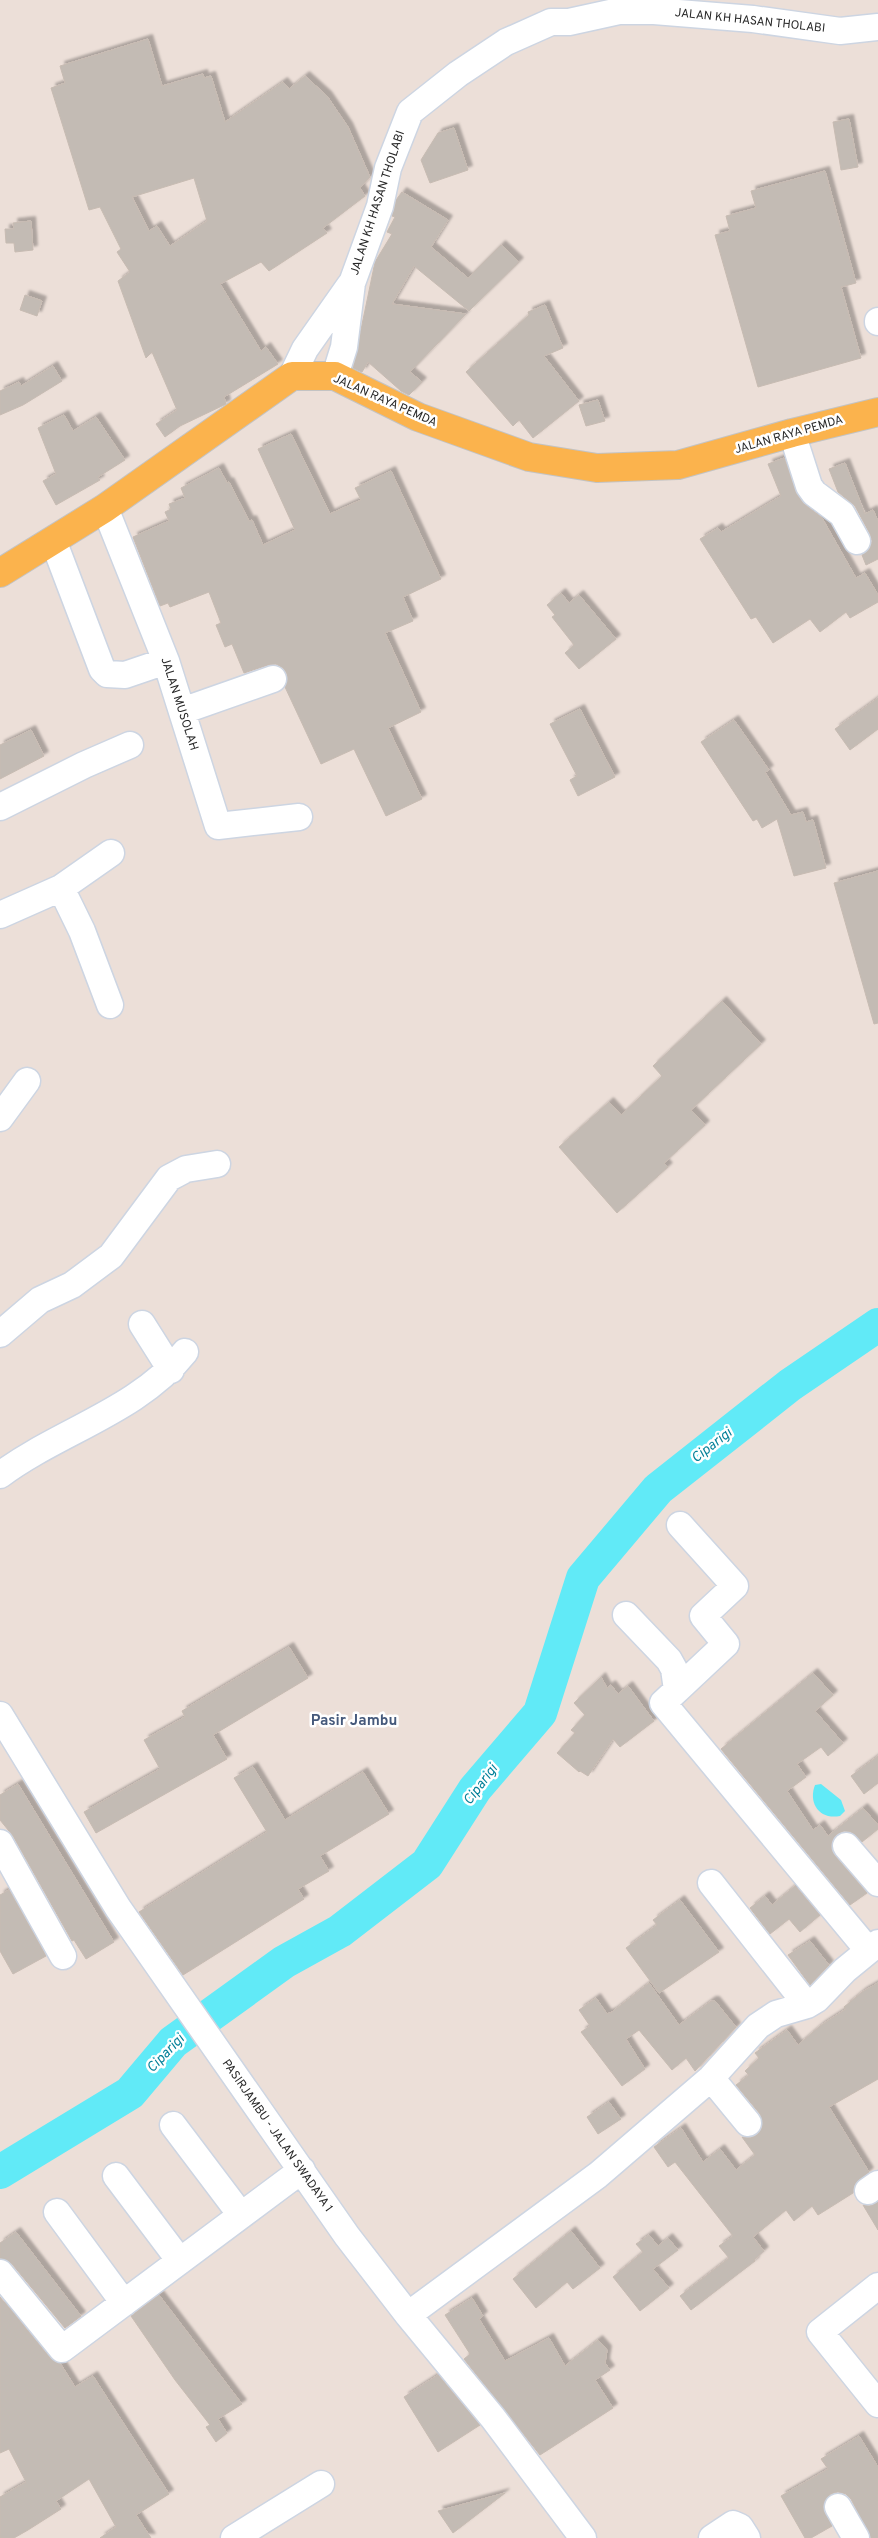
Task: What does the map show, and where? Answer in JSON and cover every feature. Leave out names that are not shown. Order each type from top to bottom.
[{"type":"main road","name":"JALAN RAYA PEMDA","points":[[292,376],[335,376],[418,417],[529,457],[597,468],[678,465],[792,433],[878,412]]},
{"type":"main road","points":[[0,574],[105,508],[292,376]]},
{"type":"street","name":"JALAN KH HASAN THOLABI","points":[[335,376],[344,347],[352,283],[380,206],[390,161],[410,112],[458,74],[506,42],[551,22],[568,22],[619,11],[654,11],[753,19],[840,31],[878,27]]},
{"type":"street","name":"JALAN KH HASAN THOLABI","points":[[292,376],[306,349],[352,283]]},
{"type":"street","points":[[792,433],[809,486],[814,493],[842,514],[857,542]]},
{"type":"street","name":"JALAN MUSOLAH","points":[[105,508],[166,661],[218,826],[299,817]]},
{"type":"street","points":[[53,540],[100,663],[107,674],[125,675],[166,661]]},
{"type":"street","points":[[182,711],[272,679]]},
{"type":"street","points":[[0,808],[84,765],[130,745]]},
{"type":"street","points":[[0,915],[61,888],[111,854]]},
{"type":"street","points":[[61,888],[82,931],[110,1005]]},
{"type":"street","points":[[0,1118],[27,1081]]},
{"type":"street","points":[[0,1334],[40,1300],[72,1286],[111,1256],[168,1178],[186,1169],[217,1164]]},
{"type":"street","points":[[0,1475],[26,1456],[130,1400],[178,1361],[142,1324]]},
{"type":"street","points":[[408,2316],[582,2187],[711,2078],[758,2026],[776,2014],[808,2005],[822,1995],[845,1970],[873,1946],[663,1703],[726,1644],[704,1616],[735,1586],[680,1525]]},
{"type":"street","points":[[626,1615],[669,1660],[674,1669],[677,1690]]},
{"type":"street","name":"PASIRJAMBU - JALAN SWADAYA 1","points":[[0,1715],[118,1908],[347,2236],[408,2316],[493,2418],[583,2538]]},
{"type":"street","points":[[846,1846],[878,1883]]},
{"type":"street","points":[[3,1856],[63,1956]]},
{"type":"street","points":[[711,1883],[808,2005]]},
{"type":"street","points":[[711,2078],[748,2123]]},
{"type":"street","points":[[173,2126],[242,2215]]},
{"type":"street","points":[[0,2273],[62,2349],[302,2170]]},
{"type":"street","points":[[116,2176],[180,2261]]},
{"type":"street","points":[[57,2212],[124,2303]]},
{"type":"street","points":[[878,2286],[820,2332],[878,2404]]},
{"type":"street","points":[[234,2538],[321,2484]]},
{"type":"street","points":[[838,2507],[856,2538]]},
{"type":"street","points":[[712,2538],[733,2524],[740,2527],[747,2538]]},
{"type":"water","points":[[821,1784],[841,1800],[845,1811],[840,1816],[833,1817],[821,1813],[814,1804],[813,1792],[815,1785]]},
{"type":"building","points":[[148,39],[162,86],[203,74],[204,78],[211,76],[225,122],[283,82],[289,89],[305,76],[327,96],[348,127],[370,177],[360,188],[365,196],[323,228],[327,233],[269,271],[261,262],[220,284],[261,351],[266,347],[278,364],[224,397],[226,404],[180,426],[165,437],[156,424],[177,410],[152,352],[146,358],[118,281],[130,272],[117,252],[121,249],[100,207],[89,210],[51,88],[65,83],[60,66]],"holes":[[[194,178],[207,221],[170,246],[157,226],[149,231],[132,197]]]},
{"type":"building","points":[[849,119],[858,167],[841,170],[833,122]]},
{"type":"building","points":[[454,128],[468,170],[430,183],[421,160],[438,133]]},
{"type":"building","points":[[825,171],[856,283],[841,287],[861,358],[758,387],[715,235],[730,231],[726,216],[756,208],[751,191]]},
{"type":"building","points":[[402,192],[448,220],[431,247],[468,278],[501,245],[519,262],[469,311],[414,266],[392,304],[466,314],[410,372],[422,382],[409,395],[401,391],[368,362],[362,372],[353,368],[375,262],[392,234],[387,232],[395,217],[392,216],[396,200]]},
{"type":"building","points":[[31,221],[33,250],[15,252],[14,243],[6,243],[5,229],[14,229],[13,223]]},
{"type":"building","points":[[25,295],[42,301],[37,316],[20,310]]},
{"type":"building","points":[[545,305],[563,348],[544,356],[579,401],[533,438],[519,420],[513,426],[466,372],[529,315],[528,312]]},
{"type":"building","points":[[53,366],[62,381],[23,405],[0,415],[0,391],[19,382],[21,386]]},
{"type":"building","points":[[598,400],[605,421],[586,426],[579,405]]},
{"type":"building","points":[[64,415],[73,431],[96,417],[125,460],[98,477],[100,480],[56,505],[43,481],[56,474],[38,428]]},
{"type":"building","points":[[291,434],[330,514],[361,500],[355,488],[391,471],[441,579],[403,597],[413,621],[385,633],[421,712],[388,728],[422,799],[386,816],[354,749],[321,764],[285,687],[287,674],[283,668],[276,664],[268,665],[244,673],[232,644],[225,647],[216,625],[221,623],[209,592],[170,607],[168,603],[160,606],[133,537],[169,521],[165,512],[171,509],[169,504],[185,498],[181,488],[219,468],[227,483],[229,482],[249,521],[252,520],[263,545],[295,530],[258,449]]},
{"type":"building","points":[[784,458],[797,495],[805,505],[822,518],[856,578],[865,573],[878,595],[878,602],[850,618],[846,612],[820,632],[810,619],[773,643],[756,617],[751,619],[700,539],[718,528],[721,532],[781,496],[768,464]]},
{"type":"building","points":[[845,463],[865,514],[873,510],[878,521],[878,559],[866,565],[862,555],[870,548],[872,541],[870,534],[855,506],[838,492],[829,469]]},
{"type":"building","points":[[561,593],[569,603],[579,595],[616,639],[579,669],[565,653],[574,645],[552,617],[555,615],[547,605]]},
{"type":"building","points":[[878,698],[878,729],[850,750],[835,729]]},
{"type":"building","points":[[580,709],[615,777],[578,796],[570,780],[577,776],[550,724]]},
{"type":"building","points":[[734,720],[769,770],[765,772],[791,815],[803,812],[806,822],[813,820],[826,868],[794,876],[777,819],[762,828],[757,819],[753,821],[701,742]]},
{"type":"building","points":[[31,730],[44,756],[0,779],[0,745]]},
{"type":"building","points":[[878,871],[878,1023],[874,1024],[834,883]]},
{"type":"building","points":[[722,1001],[761,1044],[691,1110],[705,1125],[664,1163],[668,1167],[617,1213],[559,1147],[609,1102],[621,1115],[662,1076],[653,1066]]},
{"type":"building","points":[[289,1647],[308,1678],[213,1735],[227,1759],[96,1833],[84,1812],[160,1769],[144,1740],[185,1717],[182,1711]]},
{"type":"building","points":[[813,1673],[833,1695],[815,1711],[843,1743],[828,1756],[821,1747],[797,1764],[806,1777],[787,1791],[813,1830],[820,1825],[828,1836],[863,1808],[878,1825],[878,1829],[862,1842],[851,1832],[844,1831],[837,1834],[832,1841],[831,1848],[835,1856],[867,1893],[850,1905],[721,1749]]},
{"type":"building","points":[[601,1677],[607,1688],[611,1685],[618,1694],[628,1686],[654,1721],[620,1747],[613,1739],[588,1776],[579,1772],[557,1753],[575,1733],[571,1730],[585,1715],[574,1703]]},
{"type":"building","points":[[878,1756],[878,1783],[864,1794],[851,1776]]},
{"type":"building","points":[[253,1767],[285,1820],[363,1772],[389,1814],[320,1856],[329,1871],[298,1889],[304,1899],[183,1975],[139,1912],[267,1832],[234,1778]]},
{"type":"building","points":[[18,1784],[114,1942],[86,1959],[74,1940],[72,1941],[13,1836],[0,1820],[0,1795]]},
{"type":"building","points":[[795,1886],[820,1915],[800,1932],[789,1919],[770,1934],[750,1908],[765,1896],[772,1905]]},
{"type":"building","points":[[9,1890],[46,1956],[13,1974],[0,1951],[0,1895]]},
{"type":"building","points":[[680,1900],[719,1952],[659,1993],[626,1948],[657,1925],[653,1920]]},
{"type":"building","points":[[810,1941],[829,1965],[810,1985],[788,1955]]},
{"type":"building","points":[[649,1983],[679,2025],[711,2001],[715,2001],[736,2027],[695,2071],[686,2058],[672,2070],[639,2030],[626,2039],[645,2069],[622,2086],[581,2032],[590,2026],[579,2010],[596,1998],[607,2014]]},
{"type":"building","points":[[878,1983],[878,2079],[829,2107],[869,2172],[855,2184],[853,2193],[818,2215],[812,2206],[794,2221],[786,2210],[753,2237],[764,2251],[755,2261],[691,2310],[680,2296],[729,2258],[719,2246],[733,2236],[675,2162],[668,2167],[654,2147],[681,2128],[703,2162],[720,2149],[736,2170],[755,2155],[742,2137],[751,2138],[758,2134],[762,2128],[760,2114],[736,2085],[749,2075],[745,2071],[759,2058],[755,2053],[787,2030],[798,2045],[820,2026],[846,2009],[844,2007],[862,1992]]},
{"type":"building","points":[[609,2102],[621,2119],[598,2134],[587,2117]]},
{"type":"building","points":[[878,2202],[878,2230],[863,2205],[870,2206]]},
{"type":"building","points":[[571,2231],[600,2268],[573,2289],[567,2282],[536,2308],[513,2279]]},
{"type":"building","points":[[16,2232],[81,2316],[65,2328],[12,2264],[0,2258],[0,2243]]},
{"type":"building","points":[[649,2235],[658,2246],[668,2238],[678,2250],[653,2269],[669,2288],[640,2311],[613,2277],[643,2252],[636,2244]]},
{"type":"building","points":[[159,2295],[242,2404],[218,2419],[227,2433],[216,2442],[206,2427],[210,2425],[175,2380],[131,2316]]},
{"type":"building","points":[[0,2297],[50,2358],[60,2363],[75,2387],[93,2376],[169,2494],[136,2515],[151,2538],[100,2538],[116,2527],[89,2479],[56,2501],[61,2509],[14,2538],[0,2538],[0,2497],[26,2482],[9,2449],[0,2453]]},
{"type":"building","points":[[472,2298],[483,2316],[479,2319],[505,2361],[549,2338],[565,2366],[598,2340],[607,2350],[605,2363],[610,2370],[595,2380],[613,2408],[540,2455],[464,2359],[470,2354],[445,2315]]},
{"type":"building","points":[[438,2375],[480,2425],[438,2452],[404,2397]]},
{"type":"building","points":[[859,2436],[878,2467],[878,2538],[871,2538],[851,2499],[846,2494],[838,2492],[830,2494],[823,2507],[832,2526],[811,2538],[805,2538],[781,2496],[828,2469],[821,2459]]},
{"type":"building","points":[[505,2493],[453,2533],[438,2511]]},
{"type":"waterway","name":"Ciparigi","points":[[0,2172],[130,2093],[173,2042],[284,1962],[340,1931],[427,1864],[475,1789],[540,1713],[583,1578],[658,1489],[790,1385],[878,1325]]},
{"type":"district","name":"Pasir Jambu","points":[[354,1721]]}]
